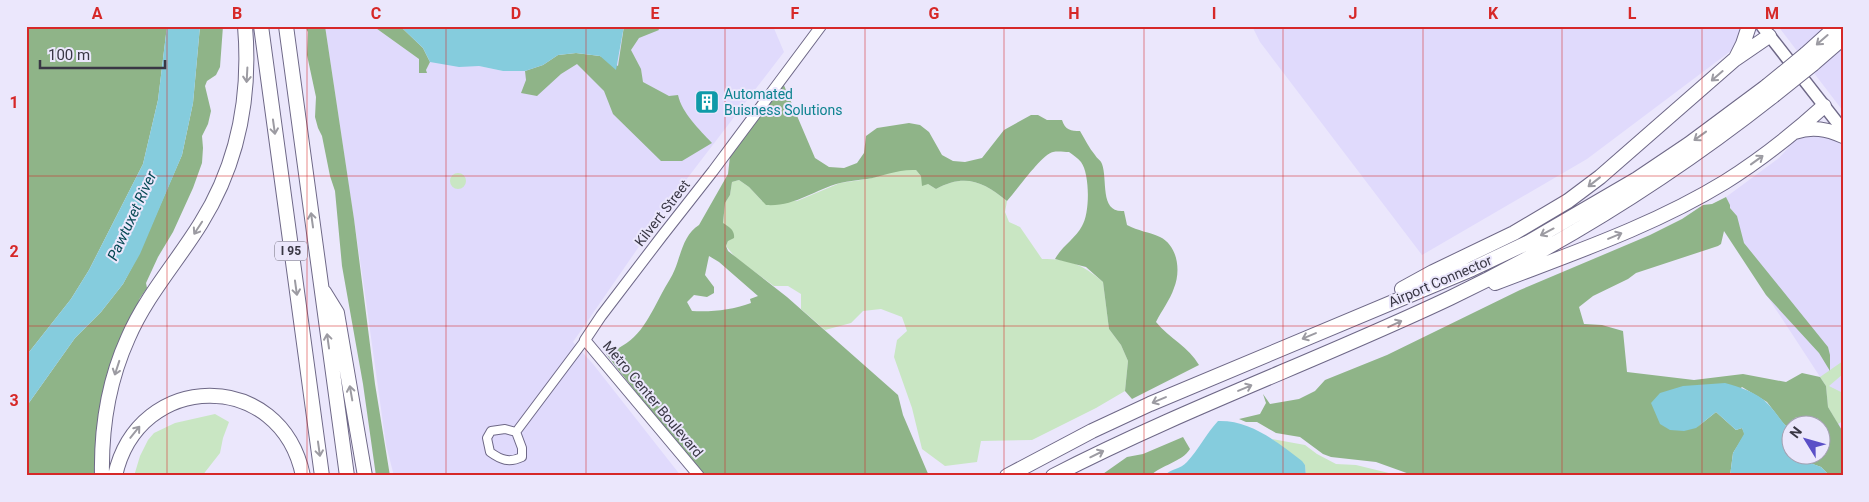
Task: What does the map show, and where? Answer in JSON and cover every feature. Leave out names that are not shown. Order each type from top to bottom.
[{"type":"highway","points":[[102,476],[102,445],[106,410],[121,356],[145,304],[208,211],[226,172],[236,142],[246,97],[248,63],[245,26]]},
{"type":"highway","name":"I 95","points":[[261,26],[322,476]]},
{"type":"highway","name":"I 95","points":[[286,26],[347,476]]},
{"type":"highway","points":[[1734,60],[1743,44],[1748,26]]},
{"type":"highway","name":"Airport Connector","points":[[1813,59],[1837,26]]},
{"type":"highway","points":[[1354,317],[1433,272],[1514,232],[1568,201],[1600,177],[1766,31]]},
{"type":"highway","name":"Airport Connector","points":[[1007,476],[1121,417],[1354,317],[1472,269],[1529,242],[1664,161],[1770,91],[1843,38]]},
{"type":"highway","points":[[1813,59],[1843,42]]},
{"type":"highway","name":"Airport Connector","points":[[1053,476],[1145,431],[1422,311],[1539,251],[1629,198],[1706,147],[1770,91]]},
{"type":"highway","points":[[1422,311],[1598,244],[1685,204],[1745,169],[1824,106]]},
{"type":"highway","points":[[1792,133],[1805,129],[1821,129],[1843,136]]},
{"type":"highway","points":[[320,286],[337,313],[365,476]]},
{"type":"highway","points":[[115,476],[127,443],[147,419],[174,402],[203,396],[239,400],[270,416],[282,428],[292,443],[299,459],[303,476]]},
{"type":"main road","points":[[1766,31],[1843,130]]},
{"type":"street","name":"Kilvert Street","points":[[516,432],[682,208],[719,164],[821,26]]},
{"type":"street","name":"Metro Center Boulevard","points":[[585,340],[699,476]]},
{"type":"street","points":[[505,428],[516,432],[522,448],[522,456],[516,460],[501,460],[490,452],[487,438],[491,431],[505,428]]},
{"type":"shaded area","points":[[325,26],[373,26],[419,59],[459,66],[479,66],[503,71],[525,71],[558,55],[616,69],[624,26],[773,26],[784,52],[676,193],[573,342],[593,364],[681,476],[394,476],[386,445]]},
{"type":"shaded area","points":[[1252,26],[1764,26],[1587,159],[1422,255],[1260,42]]},
{"type":"shaded area","points":[[1778,26],[1843,26],[1843,111]]},
{"type":"shaded area","points":[[1812,131],[1843,139],[1843,432],[1828,407],[1826,386],[1724,230],[1737,216],[1730,208],[1726,197],[1779,158],[1798,137]]},
{"type":"green space","points":[[26,26],[167,26],[158,100],[143,164],[89,270],[71,299],[26,356]]},
{"type":"green space","points":[[200,26],[223,26],[220,67],[216,75],[207,81],[205,86],[211,111],[208,124],[202,136],[202,163],[193,188],[173,232],[158,257],[146,283],[147,288],[140,298],[116,354],[97,476],[26,476],[26,407],[75,338],[101,312],[123,284],[139,254],[182,155],[193,103]]},
{"type":"green space","points":[[305,26],[325,26],[354,219],[375,384],[390,476],[376,476],[363,384],[342,266],[335,191],[322,136],[315,117],[316,97],[307,55],[308,32]]},
{"type":"green space","points":[[373,26],[400,26],[423,48],[430,62],[426,70],[427,73],[419,73],[419,59]]},
{"type":"green space","points":[[624,26],[657,26],[659,30],[639,38],[631,50],[641,69],[643,82],[669,96],[678,95],[687,114],[712,143],[682,161],[661,161],[613,114],[604,91],[577,64],[561,74],[537,96],[521,93],[526,80],[525,71],[543,65],[558,55],[576,53],[600,56],[618,66]]},
{"type":"green space","points":[[783,83],[815,158],[829,167],[844,168],[857,163],[864,153],[866,136],[877,128],[909,123],[920,125],[929,132],[942,155],[953,161],[965,162],[982,158],[1004,130],[1031,115],[1038,115],[1047,120],[1062,120],[1069,129],[1080,131],[1101,163],[1104,171],[1106,194],[1111,207],[1124,211],[1127,225],[1160,237],[1171,246],[1177,267],[1176,281],[1170,297],[1156,322],[1190,353],[1199,365],[1132,399],[1125,391],[1128,361],[1121,345],[1109,329],[1103,282],[1086,267],[1055,259],[1085,220],[1088,203],[1084,168],[1080,161],[1069,152],[1053,152],[1048,154],[1036,165],[1007,201],[999,194],[974,182],[956,181],[936,189],[928,184],[922,186],[921,176],[916,170],[840,183],[795,201],[776,205],[766,205],[749,187],[739,180],[732,182],[730,195],[725,203],[723,223],[734,233],[734,238],[728,241],[726,246],[728,251],[787,297],[898,395],[903,415],[929,476],[702,476],[606,354],[634,337],[646,322],[674,272],[686,239],[699,225],[728,174],[730,156]],"holes":[[[709,256],[719,262],[758,296],[750,299],[751,303],[730,309],[692,311],[687,302],[694,295],[707,297],[714,293],[714,287],[705,275]]]},
{"type":"green space","points":[[898,170],[916,170],[928,184],[936,189],[956,181],[965,181],[974,182],[990,189],[1007,201],[1005,212],[1009,222],[1020,227],[1042,259],[1060,260],[1075,264],[1103,282],[1109,329],[1121,345],[1128,361],[1125,391],[1096,408],[1032,440],[981,441],[977,462],[945,466],[922,449],[912,408],[894,357],[897,340],[907,331],[902,317],[881,309],[863,311],[851,323],[825,330],[801,309],[801,294],[788,286],[774,286],[736,258],[726,246],[728,241],[723,223],[725,203],[730,195],[732,182],[739,180],[749,187],[762,201],[797,201],[840,183],[868,179]]},
{"type":"green space","points":[[458,173],[464,175],[466,181],[464,187],[458,189],[452,187],[450,181],[452,175]]},
{"type":"green space","points":[[1726,197],[1730,208],[1737,216],[1744,243],[1828,347],[1830,371],[1819,353],[1766,295],[1724,231],[1721,244],[1718,246],[1636,273],[1628,279],[1593,296],[1579,307],[1584,324],[1602,325],[1623,331],[1627,372],[1694,380],[1743,374],[1786,382],[1802,373],[1820,377],[1826,386],[1828,407],[1843,432],[1843,476],[1830,476],[1821,467],[1812,464],[1832,464],[1832,414],[1782,414],[1782,422],[1767,402],[1742,387],[1696,428],[1716,412],[1736,430],[1742,428],[1745,434],[1733,453],[1730,476],[1415,476],[1376,462],[1331,457],[1323,454],[1300,437],[1276,433],[1257,422],[1246,422],[1239,419],[1260,414],[1266,403],[1263,394],[1270,404],[1299,399],[1315,391],[1325,380],[1387,355],[1520,290],[1650,235],[1682,219],[1703,205],[1712,204]]},
{"type":"green space","points":[[1843,361],[1843,374],[1829,386],[1843,393],[1843,421],[1838,424],[1828,407],[1826,386],[1820,377]]},
{"type":"green space","points":[[215,414],[229,422],[220,453],[202,476],[134,476],[140,456],[154,433],[175,423]]},
{"type":"green space","points":[[1183,437],[1190,449],[1182,457],[1150,476],[1100,476],[1127,457],[1143,454]]},
{"type":"green space","points":[[1272,439],[1305,445],[1336,464],[1356,465],[1401,476],[1306,476],[1305,465]]},
{"type":"water","name":"Pawtuxet River","points":[[167,26],[200,26],[193,103],[182,155],[140,254],[123,284],[101,312],[75,338],[26,407],[26,356],[71,299],[89,270],[143,164],[158,100]]},
{"type":"water","points":[[400,26],[624,26],[616,70],[600,56],[576,53],[558,55],[543,65],[525,71],[503,71],[479,66],[459,67],[430,62],[423,48]]},
{"type":"water","points":[[1725,383],[1748,390],[1759,396],[1782,421],[1782,464],[1813,464],[1821,467],[1830,476],[1730,476],[1733,453],[1744,434],[1742,428],[1736,430],[1716,412],[1696,428],[1684,431],[1670,430],[1660,424],[1651,403],[1660,393],[1683,386]]},
{"type":"water","points":[[1218,421],[1242,424],[1273,440],[1302,461],[1305,465],[1306,476],[1164,476],[1187,462]]},
{"type":"place","name":"Automated Buisness Solutions","points":[[707,102]]}]
